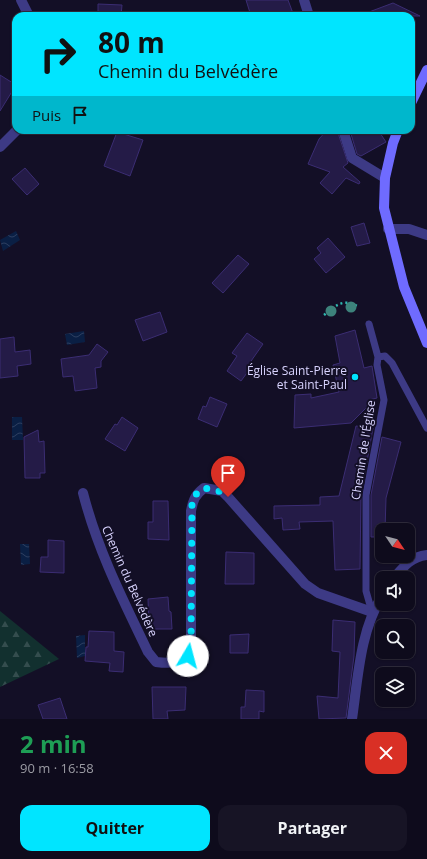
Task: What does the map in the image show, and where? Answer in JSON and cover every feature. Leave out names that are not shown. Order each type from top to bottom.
[{"type":"main road","points":[[415,95],[427,70]]},
{"type":"main road","points":[[396,134],[385,178],[384,208],[388,229],[404,287],[427,343]]},
{"type":"street","points":[[21,0],[27,12]]},
{"type":"street","points":[[304,0],[308,12]]},
{"type":"street","points":[[0,147],[13,134]]},
{"type":"street","points":[[344,134],[352,158],[385,178]]},
{"type":"street","points":[[388,229],[409,229],[427,235]]},
{"type":"street","name":"Chemin du Belvédère","points":[[83,493],[92,528],[111,574],[148,652],[156,662],[170,664],[181,660],[188,656],[191,648],[191,511],[192,501],[197,493],[204,488],[222,492],[228,497],[305,584],[318,593],[372,612]]},
{"type":"street","points":[[400,571],[406,563],[419,556],[427,555]]},
{"type":"street","points":[[352,719],[362,649],[372,612],[375,607]]},
{"type":"lane","name":"Chemin de l'Église","points":[[369,324],[378,357],[377,365],[384,400],[366,495],[366,591],[372,612]]},
{"type":"lane","points":[[378,357],[385,356],[392,363],[427,428]]},
{"type":"path","points":[[324,315],[339,303],[350,302],[357,306]]},
{"type":"green space","points":[[0,611],[59,659],[0,687]]},
{"type":"water","points":[[16,231],[20,240],[3,251],[0,240]]},
{"type":"water","points":[[84,331],[85,342],[67,345],[65,334]]},
{"type":"water","points":[[12,417],[22,417],[23,440],[12,440]]},
{"type":"water","points":[[20,544],[29,544],[30,564],[21,565]]},
{"type":"water","points":[[85,635],[85,656],[77,658],[76,636]]},
{"type":"building","points":[[246,0],[288,0],[292,12],[250,12]]},
{"type":"building","points":[[393,3],[412,12],[369,12]]},
{"type":"building","points":[[98,4],[122,5],[121,12],[98,12]]},
{"type":"building","points":[[0,75],[12,82],[12,92],[0,111]]},
{"type":"building","points":[[116,134],[124,134],[143,140],[130,176],[104,166]]},
{"type":"building","points":[[323,134],[338,134],[348,163],[343,167],[360,182],[359,184],[346,178],[332,194],[320,183],[330,172],[308,164],[319,139]]},
{"type":"building","points":[[351,134],[381,134],[386,142],[361,156],[357,154]]},
{"type":"building","points":[[25,168],[39,184],[27,195],[12,179]]},
{"type":"building","points":[[364,223],[370,243],[357,246],[351,227]]},
{"type":"building","points":[[328,238],[345,257],[326,273],[314,259],[321,253],[317,248]]},
{"type":"building","points":[[238,255],[249,264],[223,293],[212,283]]},
{"type":"building","points":[[160,312],[167,332],[143,341],[135,320]]},
{"type":"building","points":[[355,330],[364,368],[372,366],[377,398],[369,400],[367,407],[351,423],[294,428],[295,395],[311,394],[311,398],[339,392],[333,365],[340,363],[335,336]]},
{"type":"building","points":[[247,333],[263,344],[249,364],[252,366],[241,381],[227,371],[237,356],[232,353]]},
{"type":"building","points":[[14,337],[15,352],[30,350],[31,364],[17,366],[18,376],[0,378],[0,339]]},
{"type":"building","points":[[97,344],[108,352],[101,361],[101,367],[95,368],[97,388],[75,391],[73,376],[63,377],[61,359],[89,355]]},
{"type":"building","points":[[210,397],[227,404],[217,427],[198,419],[203,406],[206,407]]},
{"type":"building","points":[[122,417],[138,428],[125,451],[105,439],[115,424],[117,425]]},
{"type":"building","points":[[356,426],[373,428],[361,495],[360,569],[335,570],[333,521],[299,522],[300,529],[283,530],[282,518],[274,519],[274,506],[320,505],[320,497],[339,496]]},
{"type":"building","points":[[38,430],[39,442],[44,441],[45,473],[40,473],[40,478],[25,478],[24,437]]},
{"type":"building","points":[[382,437],[401,442],[386,498],[385,523],[375,523],[375,537],[371,537],[371,495]]},
{"type":"building","points":[[153,501],[168,501],[169,540],[148,539],[148,522],[153,522]]},
{"type":"building","points":[[48,540],[64,541],[64,573],[40,572],[41,557],[48,557]]},
{"type":"building","points":[[226,552],[254,553],[254,584],[225,584]]},
{"type":"building","points":[[168,597],[172,629],[149,629],[148,599]]},
{"type":"building","points":[[333,620],[355,622],[354,656],[346,718],[319,719],[317,696],[338,698],[340,652],[332,651]]},
{"type":"building","points":[[89,631],[114,632],[114,651],[124,652],[123,672],[109,671],[110,663],[85,661]]},
{"type":"building","points":[[249,634],[248,653],[230,653],[230,635]]},
{"type":"building","points":[[152,687],[186,687],[185,710],[167,711],[168,719],[153,719]]},
{"type":"building","points":[[246,690],[264,691],[264,712],[259,711],[259,719],[241,719],[241,707],[245,707]]},
{"type":"building","points":[[60,698],[67,719],[43,719],[38,705]]},
{"type":"place","name":"Église Saint-Pierre et Saint-Paul","points":[[355,377]]},
{"type":"route","points":[[188,656],[191,648],[192,501],[197,493],[204,488],[214,489],[222,492],[228,497]]}]
